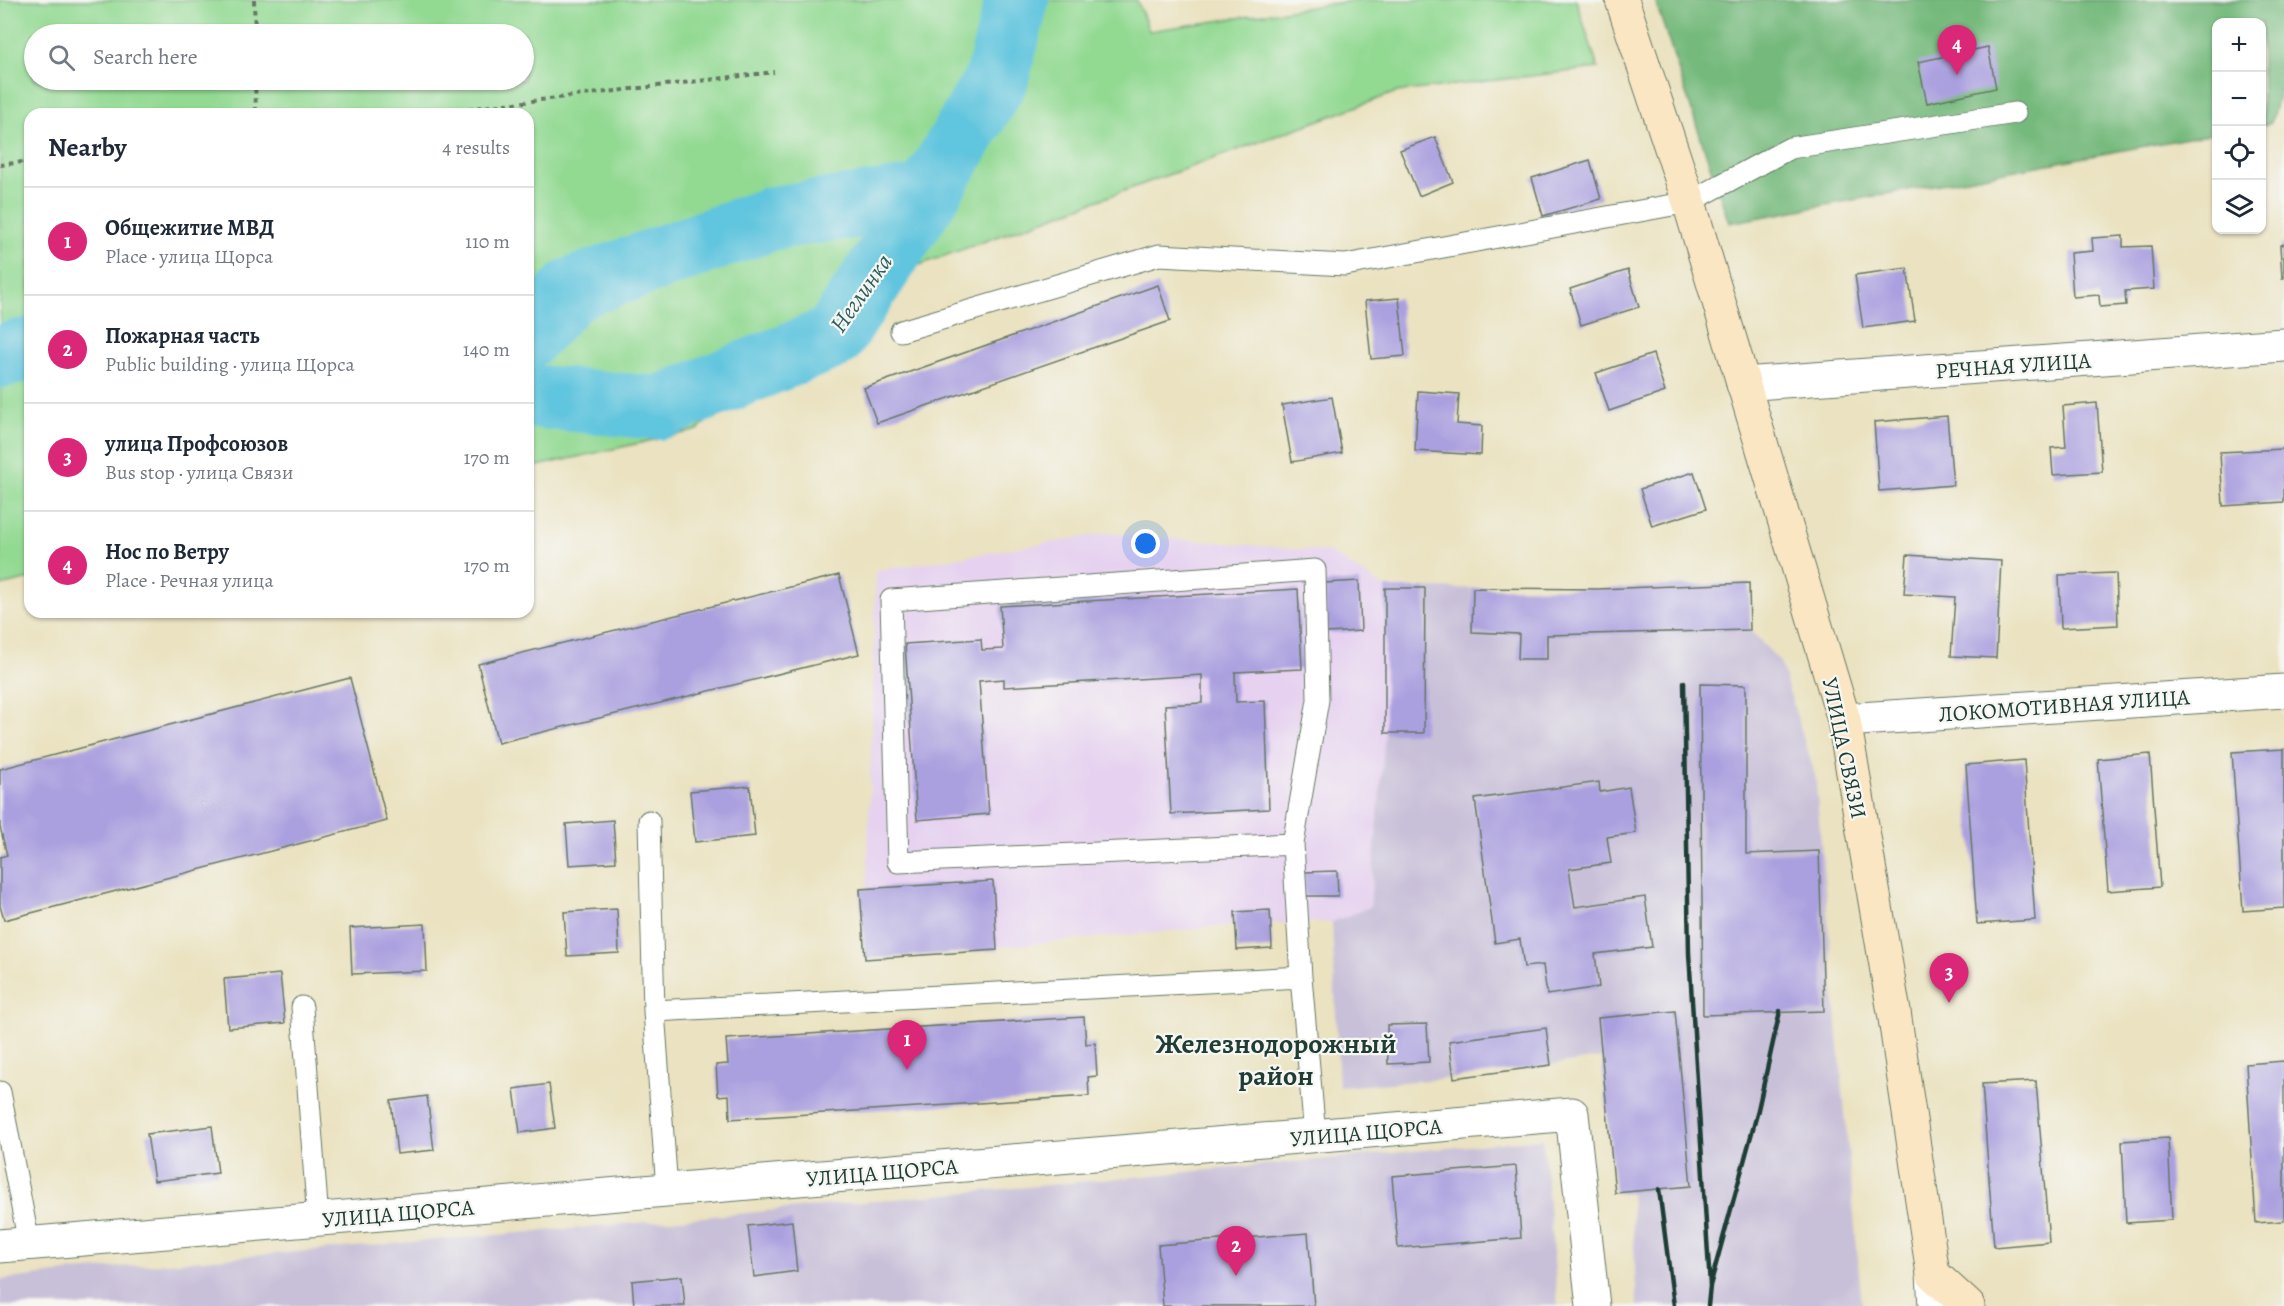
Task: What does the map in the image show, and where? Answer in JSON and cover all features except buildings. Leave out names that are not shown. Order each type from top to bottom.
[{"type":"main road","name":"УЛИЦА СВЯЗИ","points":[[1622,0],[1689,202],[1844,720],[1894,1012],[1933,1274]]},
{"type":"main road","points":[[1933,1274],[1968,1306]]},
{"type":"street","name":"РЕЧНАЯ УЛИЦА","points":[[1743,384],[2284,345]]},
{"type":"street","name":"ЛОКОМОТИВНАЯ УЛИЦА","points":[[1844,720],[2284,691]]},
{"type":"street","name":"УЛИЦА ЩОРСА","points":[[15,1245],[1572,1114],[1593,1306]]},
{"type":"street","points":[[1933,1274],[1935,1306]]},
{"type":"lane","points":[[901,332],[1159,255],[1345,265],[1689,202],[1790,148],[2015,113]]},
{"type":"lane","points":[[1293,843],[898,862],[891,600],[1315,570],[1318,700],[1293,843],[1300,977],[1316,1136]]},
{"type":"lane","points":[[649,821],[654,1011],[667,1190]]},
{"type":"lane","points":[[654,1011],[1300,977]]},
{"type":"lane","points":[[302,1007],[318,1220]]},
{"type":"lane","points":[[0,1092],[15,1245]]},
{"type":"path","points":[[254,0],[255,24]]},
{"type":"path","points":[[474,108],[774,72]]},
{"type":"path","points":[[255,90],[256,108]]},
{"type":"path","points":[[0,165],[24,163]]},
{"type":"shaded area","points":[[1108,533],[1330,552],[1385,588],[1385,733],[1370,907],[1332,922],[1272,923],[1272,948],[1237,950],[1235,925],[865,959],[876,571]]},
{"type":"shaded area","points":[[1749,583],[1750,630],[1780,662],[1815,775],[1862,1306],[1637,1306],[1631,1192],[1615,1193],[1602,1058],[1454,1078],[1339,1087],[1332,922],[1370,907],[1385,733],[1385,588],[1598,589]]},
{"type":"shaded area","points":[[1543,1139],[1558,1306],[0,1306],[0,1280],[74,1271],[648,1222]]},
{"type":"green space","points":[[0,0],[1137,0],[1149,31],[1358,0],[1576,0],[1598,68],[1397,92],[831,297],[698,430],[534,467],[534,108],[24,108],[24,580],[0,586]]},
{"type":"green space","points":[[1655,0],[2284,0],[2284,74],[2271,123],[2266,124],[2266,18],[2212,18],[2212,134],[1729,223]]},
{"type":"waterway","name":"Неглинка","points":[[534,397],[658,408],[834,337],[927,196],[997,78],[1017,0]]},
{"type":"waterway","points":[[534,330],[573,289],[773,218],[927,196]]},
{"type":"waterway","name":"Неглинка","points":[[0,356],[24,350]]},
{"type":"railway","points":[[1684,682],[1689,953],[1710,1286]]},
{"type":"railway","points":[[1708,1306],[1710,1286],[1757,1114],[1780,1011]]},
{"type":"railway","points":[[1659,1189],[1674,1306]]},
{"type":"place","name":"Нос по Ветру","points":[[1957,75]]},
{"type":"place","name":"улица Профсоюзов","points":[[1949,1003]]},
{"type":"place","name":"Общежитие МВД","points":[[907,1070]]},
{"type":"place","name":"Пожарная часть","points":[[1236,1276]]},
{"type":"district","name":"Железнодорожный район","points":[[1276,1059]]}]
